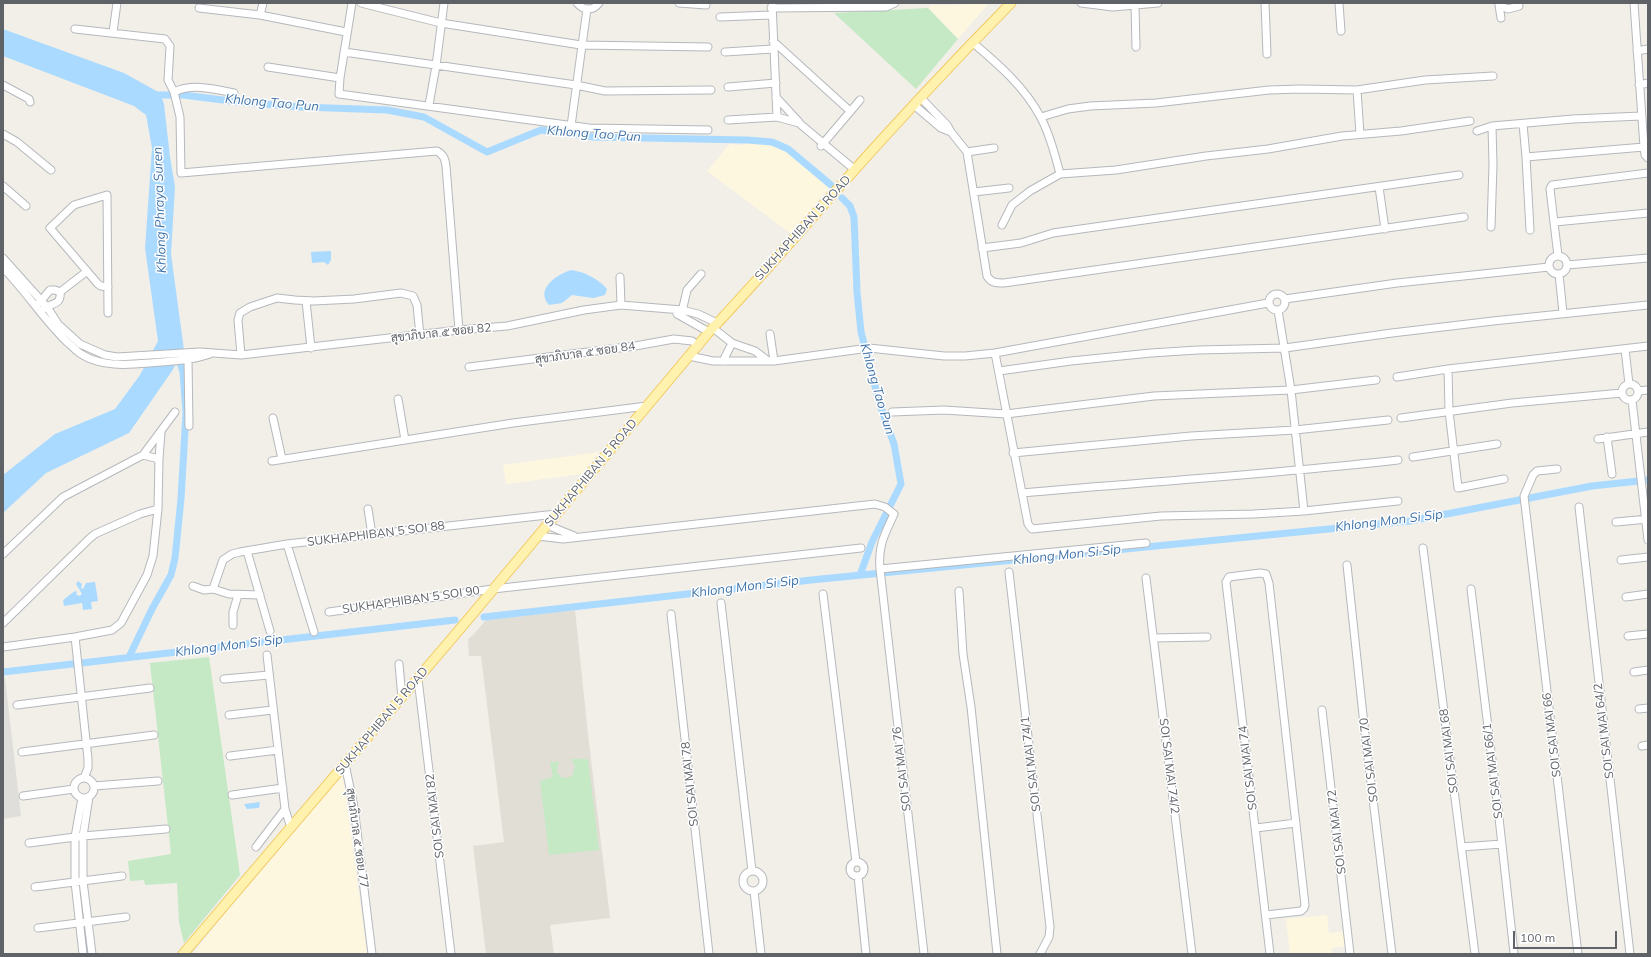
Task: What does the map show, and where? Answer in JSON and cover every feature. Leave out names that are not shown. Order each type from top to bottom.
[{"type":"main road","name":"SUKHAPHIBAN 5 ROAD","points":[[183,954],[465,624],[713,328],[740,300],[914,105],[972,42],[1011,3]]},
{"type":"street","points":[[113,32],[117,3]]},
{"type":"street","points":[[260,16],[263,3]]},
{"type":"street","points":[[352,3],[346,32],[339,94],[429,105],[571,126],[603,129],[708,130]]},
{"type":"street","points":[[361,3],[441,23],[581,45],[708,47]]},
{"type":"street","points":[[429,105],[436,66],[444,3]]},
{"type":"street","points":[[577,3],[586,9],[594,8],[599,3]]},
{"type":"street","points":[[679,3],[706,4]]},
{"type":"street","points":[[720,16],[771,9],[886,7],[895,3]]},
{"type":"street","points":[[1081,3],[1103,7],[1158,3]]},
{"type":"street","points":[[1265,3],[1267,54]]},
{"type":"street","points":[[1339,3],[1341,31]]},
{"type":"street","points":[[1634,3],[1641,116],[1645,155],[1648,158]]},
{"type":"street","points":[[1499,4],[1508,9],[1519,6]]},
{"type":"street","points":[[1499,4],[1501,18]]},
{"type":"street","points":[[1135,5],[1136,47]]},
{"type":"street","points":[[199,8],[260,16],[346,32]]},
{"type":"street","points":[[571,126],[586,9]]},
{"type":"street","points":[[771,9],[777,117]]},
{"type":"street","points":[[75,29],[113,32],[165,39],[170,46],[168,80],[175,95],[180,117],[181,173],[437,151],[441,154],[445,158],[446,166],[459,330]]},
{"type":"street","points":[[773,41],[850,111]]},
{"type":"street","points":[[972,42],[1012,78],[1028,97],[1041,117],[1051,140],[1060,174]]},
{"type":"street","points":[[1637,51],[1648,49]]},
{"type":"street","points":[[725,52],[773,50]]},
{"type":"street","points":[[344,52],[576,85],[604,91],[711,90]]},
{"type":"street","points":[[268,67],[340,78]]},
{"type":"street","points":[[1041,117],[1068,109],[1090,106],[1156,102],[1269,90],[1357,90],[1425,80],[1493,76]]},
{"type":"street","points":[[728,87],[776,83]]},
{"type":"street","points":[[1639,85],[1648,83]]},
{"type":"street","points":[[3,85],[29,99],[30,102]]},
{"type":"street","points":[[175,95],[183,87],[204,87],[234,93]]},
{"type":"street","points":[[1357,90],[1360,134]]},
{"type":"street","points":[[776,97],[799,123],[854,172]]},
{"type":"street","points":[[921,98],[947,125],[967,152],[987,276],[992,282],[1004,284],[1464,217]]},
{"type":"street","points":[[821,143],[860,100]]},
{"type":"street","points":[[914,105],[942,128],[951,132]]},
{"type":"street","points":[[1476,131],[1492,126],[1573,119],[1641,116]]},
{"type":"street","points":[[728,120],[777,117],[799,123]]},
{"type":"street","points":[[1002,225],[1012,204],[1030,191],[1060,174],[1116,170],[1360,134],[1401,131],[1470,120]]},
{"type":"street","points":[[1523,124],[1530,230]]},
{"type":"street","points":[[1491,227],[1493,165],[1492,126]]},
{"type":"street","points":[[3,134],[17,142],[52,170]]},
{"type":"street","points":[[967,152],[994,148]]},
{"type":"street","points":[[1526,156],[1644,148]]},
{"type":"street","points":[[1558,256],[1550,187],[1554,184],[1648,173]]},
{"type":"street","points":[[982,248],[1021,243],[1061,232],[1459,175]]},
{"type":"street","points":[[3,186],[26,206]]},
{"type":"street","points":[[1379,187],[1385,229]]},
{"type":"street","points":[[974,192],[1009,188]]},
{"type":"street","points":[[108,287],[98,284],[86,272],[50,228],[74,205],[107,195],[108,287],[108,313]]},
{"type":"street","points":[[1555,222],[1648,212]]},
{"type":"street","points":[[1558,256],[1565,258],[1567,265],[1565,271],[1559,274],[1554,273],[1549,267],[1551,259],[1558,256]]},
{"type":"street","name":"สุขาภิบาล ๕ ซอย 82","points":[[3,258],[44,304],[58,324],[80,344],[105,355],[116,357],[187,357]]},
{"type":"street","points":[[1567,265],[1648,258]]},
{"type":"street","points":[[1285,299],[1397,283],[1549,267]]},
{"type":"street","name":"สุขาภิบาล ๕ ซอย 82","points":[[3,268],[18,283],[52,328],[82,354],[114,364],[131,364],[187,357],[200,352],[241,355],[420,336],[459,330],[507,326],[584,310],[621,305],[698,314],[713,328]]},
{"type":"street","points":[[60,292],[86,272]]},
{"type":"street","points":[[681,313],[687,290],[701,274]]},
{"type":"street","points":[[1559,274],[1563,313]]},
{"type":"street","points":[[620,277],[621,305]]},
{"type":"street","points":[[38,309],[44,304],[50,290],[60,292]]},
{"type":"street","points":[[44,304],[57,303],[61,298],[60,292]]},
{"type":"street","points":[[241,355],[238,320],[240,313],[250,307],[277,298],[306,300],[354,299],[393,294],[407,294],[413,296],[417,305],[420,336]]},
{"type":"street","points":[[1268,303],[1270,297],[1275,294],[1281,294],[1285,299]]},
{"type":"street","points":[[1268,303],[1272,309],[1278,310],[1283,307],[1285,299]]},
{"type":"street","points":[[306,300],[310,348]]},
{"type":"street","points":[[689,356],[713,361],[771,360],[866,349],[944,356],[965,356],[995,353],[1268,303]]},
{"type":"street","points":[[998,371],[1071,361],[1151,353],[1198,350],[1285,348],[1400,332],[1563,313],[1648,305]]},
{"type":"street","points":[[1278,310],[1291,390],[1304,511]]},
{"type":"street","name":"สุขาภิบาล ๕ ซอย 82","points":[[681,313],[713,328]]},
{"type":"street","points":[[713,328],[732,343],[755,351],[771,360]]},
{"type":"street","points":[[770,334],[771,360]]},
{"type":"street","name":"สุขาภิบาล ๕ ซอย 84","points":[[469,367],[635,346],[674,339],[692,341],[699,346]]},
{"type":"street","points":[[723,361],[732,343]]},
{"type":"street","points":[[1396,377],[1448,369],[1648,346]]},
{"type":"street","points":[[1625,349],[1629,384]]},
{"type":"street","points":[[995,353],[1028,524],[1032,529],[1036,530],[1161,516],[1254,514],[1304,511],[1398,501]]},
{"type":"street","points":[[187,357],[190,426]]},
{"type":"street","points":[[1448,369],[1450,411],[1458,488],[1504,479]]},
{"type":"street","points":[[892,412],[944,410],[1006,414],[1154,396],[1291,390],[1376,380]]},
{"type":"street","points":[[1629,384],[1634,385],[1638,391],[1636,398],[1632,400],[1624,398],[1622,392],[1624,387],[1629,384]]},
{"type":"street","points":[[1638,391],[1648,390]]},
{"type":"street","points":[[1401,418],[1450,411],[1622,392]]},
{"type":"street","points":[[398,399],[405,440]]},
{"type":"street","points":[[1632,400],[1643,498],[1647,519],[1648,540]]},
{"type":"street","points":[[272,461],[513,423],[647,406]]},
{"type":"street","points":[[3,554],[63,497],[143,455],[174,412]]},
{"type":"street","points":[[273,418],[282,459]]},
{"type":"street","points":[[1014,453],[1191,436],[1295,430],[1388,420]]},
{"type":"street","points":[[3,647],[75,637],[112,630],[121,623],[147,575],[151,564],[158,509],[161,432]]},
{"type":"street","points":[[1598,439],[1648,432]]},
{"type":"street","points":[[1607,438],[1612,474]]},
{"type":"street","points":[[1413,457],[1497,444]]},
{"type":"street","points":[[143,455],[159,459]]},
{"type":"street","points":[[1022,493],[1166,480],[1299,471],[1398,460]]},
{"type":"street","name":"SOI SAI MAI 66","points":[[1557,470],[1536,471],[1524,496],[1578,954]]},
{"type":"street","name":"SOI SAI MAI 76","points":[[576,536],[730,521],[875,504],[888,509],[894,514],[881,541],[879,550],[880,571],[924,954]]},
{"type":"street","name":"SOI SAI MAI 64/2","points":[[1578,507],[1630,954]]},
{"type":"street","points":[[3,623],[95,534],[140,514],[158,509]]},
{"type":"street","points":[[368,509],[372,535]]},
{"type":"street","name":"SUKHAPHIBAN 5 SOI 88","points":[[213,589],[223,560],[232,554],[286,544],[556,514]]},
{"type":"street","points":[[1616,522],[1647,519]]},
{"type":"street","points":[[547,525],[569,535],[576,536]]},
{"type":"street","points":[[538,536],[557,539],[576,536]]},
{"type":"street","points":[[880,571],[1146,543]]},
{"type":"street","points":[[286,544],[314,632]]},
{"type":"street","name":"SUKHAPHIBAN 5 SOI 90","points":[[329,612],[493,589],[861,548]]},
{"type":"street","name":"SOI SAI MAI 68","points":[[1423,548],[1475,954]]},
{"type":"street","points":[[248,551],[270,631]]},
{"type":"street","points":[[1621,560],[1648,557]]},
{"type":"street","name":"SOI SAI MAI 70","points":[[1347,565],[1367,749],[1392,954]]},
{"type":"street","name":"SOI SAI MAI 74/1","points":[[1009,572],[1050,927],[1049,937],[1040,954]]},
{"type":"street","name":"SOI SAI MAI 74","points":[[1270,954],[1226,582],[1227,579],[1232,576],[1260,573],[1266,574],[1268,578],[1296,823]]},
{"type":"street","name":"SOI SAI MAI 74/2","points":[[1146,578],[1192,954]]},
{"type":"street","points":[[193,586],[204,590],[213,589],[229,594],[260,595]]},
{"type":"street","name":"SOI SAI MAI 66/1","points":[[1471,589],[1514,953]]},
{"type":"street","points":[[959,591],[963,654],[971,707],[997,954]]},
{"type":"street","points":[[823,594],[856,862],[852,864],[850,870],[853,874],[858,876],[866,954]]},
{"type":"street","points":[[1626,597],[1648,594]]},
{"type":"street","points":[[233,625],[233,612],[238,595]]},
{"type":"street","points":[[721,603],[752,872]]},
{"type":"street","name":"SOI SAI MAI 78","points":[[671,614],[709,954]]},
{"type":"street","points":[[1628,636],[1648,634]]},
{"type":"street","points":[[74,789],[77,782],[84,778],[88,768],[75,637]]},
{"type":"street","points":[[1153,638],[1207,637]]},
{"type":"street","points":[[266,655],[286,809],[291,828]]},
{"type":"street","points":[[399,664],[402,698]]},
{"type":"street","points":[[1634,672],[1648,670]]},
{"type":"street","points":[[224,679],[269,675]]},
{"type":"street","name":"SOI SAI MAI 82","points":[[418,678],[451,954]]},
{"type":"street","points":[[17,705],[150,688]]},
{"type":"street","points":[[1639,709],[1648,708]]},
{"type":"street","points":[[229,715],[273,710]]},
{"type":"street","name":"SOI SAI MAI 72","points":[[1322,710],[1350,954]]},
{"type":"street","points":[[22,752],[154,734]]},
{"type":"street","points":[[230,756],[278,750]]},
{"type":"street","name":"สุขาภิบาล ๕ ซอย 77","points":[[345,764],[354,807],[372,954]]},
{"type":"street","points":[[84,778],[92,782],[94,786]]},
{"type":"street","points":[[94,786],[158,781]]},
{"type":"street","points":[[83,954],[74,882],[75,837],[85,798],[94,790],[94,786]]},
{"type":"street","points":[[232,795],[283,788]]},
{"type":"street","points":[[23,796],[74,789]]},
{"type":"street","points":[[74,789],[75,793],[85,798]]},
{"type":"street","points":[[85,798],[83,881],[92,954]]},
{"type":"street","points":[[256,847],[286,809]]},
{"type":"street","points":[[1256,828],[1296,823],[1304,908],[1301,911],[1266,915]]},
{"type":"street","points":[[30,843],[83,836],[166,830]]},
{"type":"street","points":[[1461,847],[1502,844]]},
{"type":"street","points":[[752,872],[760,874],[763,879],[760,888],[754,891],[745,887],[743,881],[745,875],[752,872]]},
{"type":"street","points":[[35,887],[122,876]]},
{"type":"street","points":[[754,891],[761,954]]},
{"type":"street","points":[[38,928],[126,917]]},
{"type":"shaded area","points":[[988,4],[958,39],[928,8],[931,5]]},
{"type":"shaded area","points":[[749,140],[772,144],[785,150],[830,187],[790,233],[707,171],[730,144],[743,145]]},
{"type":"shaded area","points":[[599,452],[582,474],[506,484],[503,465]]},
{"type":"shaded area","points":[[575,610],[610,918],[550,925],[554,954],[486,954],[473,846],[504,842],[481,656],[469,656],[468,639],[486,620]]},
{"type":"shaded area","points":[[3,678],[5,678],[21,816],[3,819]]},
{"type":"shaded area","points":[[342,768],[367,954],[193,954],[291,828]]},
{"type":"shaded area","points":[[1327,915],[1329,933],[1345,931],[1347,946],[1332,948],[1333,954],[1290,954],[1286,919]]},
{"type":"green space","points":[[928,8],[958,39],[916,89],[834,13]]},
{"type":"green space","points":[[209,657],[240,875],[184,943],[179,922],[177,883],[145,885],[144,880],[130,881],[128,861],[171,854],[150,663]]},
{"type":"green space","points":[[571,759],[588,759],[599,850],[549,855],[540,781],[553,777],[550,762],[559,762],[557,772],[561,777],[567,778],[572,776],[575,766]]},
{"type":"water","name":"Khlong Phraya Suren","points":[[3,29],[124,73],[160,93],[164,104],[175,187],[171,254],[184,350],[172,371],[129,433],[46,473],[3,513],[3,475],[55,434],[115,409],[140,375],[158,341],[145,248],[152,148],[146,115],[134,106],[3,56]]},
{"type":"water","points":[[331,251],[331,260],[328,265],[324,262],[312,263],[311,252]]},
{"type":"water","points":[[571,270],[581,272],[595,279],[607,289],[605,295],[593,298],[572,295],[562,303],[549,305],[545,299],[544,293],[549,283],[559,275]]},
{"type":"water","points":[[78,581],[82,584],[81,588],[83,589],[86,583],[95,582],[98,601],[91,602],[92,609],[83,610],[82,603],[64,606],[63,600],[75,591],[79,596],[82,594],[76,584]]},
{"type":"water","points":[[260,802],[259,808],[247,809],[244,804]]},
{"type":"waterway","name":"Khlong Tao Pun","points":[[153,95],[183,95],[239,102],[301,107],[387,110],[424,117],[487,152],[541,130],[594,137],[747,140],[772,142],[788,149],[831,185]]},
{"type":"waterway","name":"Khlong Tao Pun","points":[[842,198],[850,206],[854,217],[857,292],[861,332],[880,405],[894,444],[901,484],[872,542],[860,575]]},
{"type":"waterway","points":[[129,657],[152,609],[171,575],[175,558],[181,499],[186,413],[183,372],[178,356]]},
{"type":"waterway","name":"Khlong Mon Si Sip","points":[[484,617],[811,580],[1410,521],[1592,486],[1648,480]]},
{"type":"waterway","name":"Khlong Mon Si Sip","points":[[3,672],[455,620]]}]
